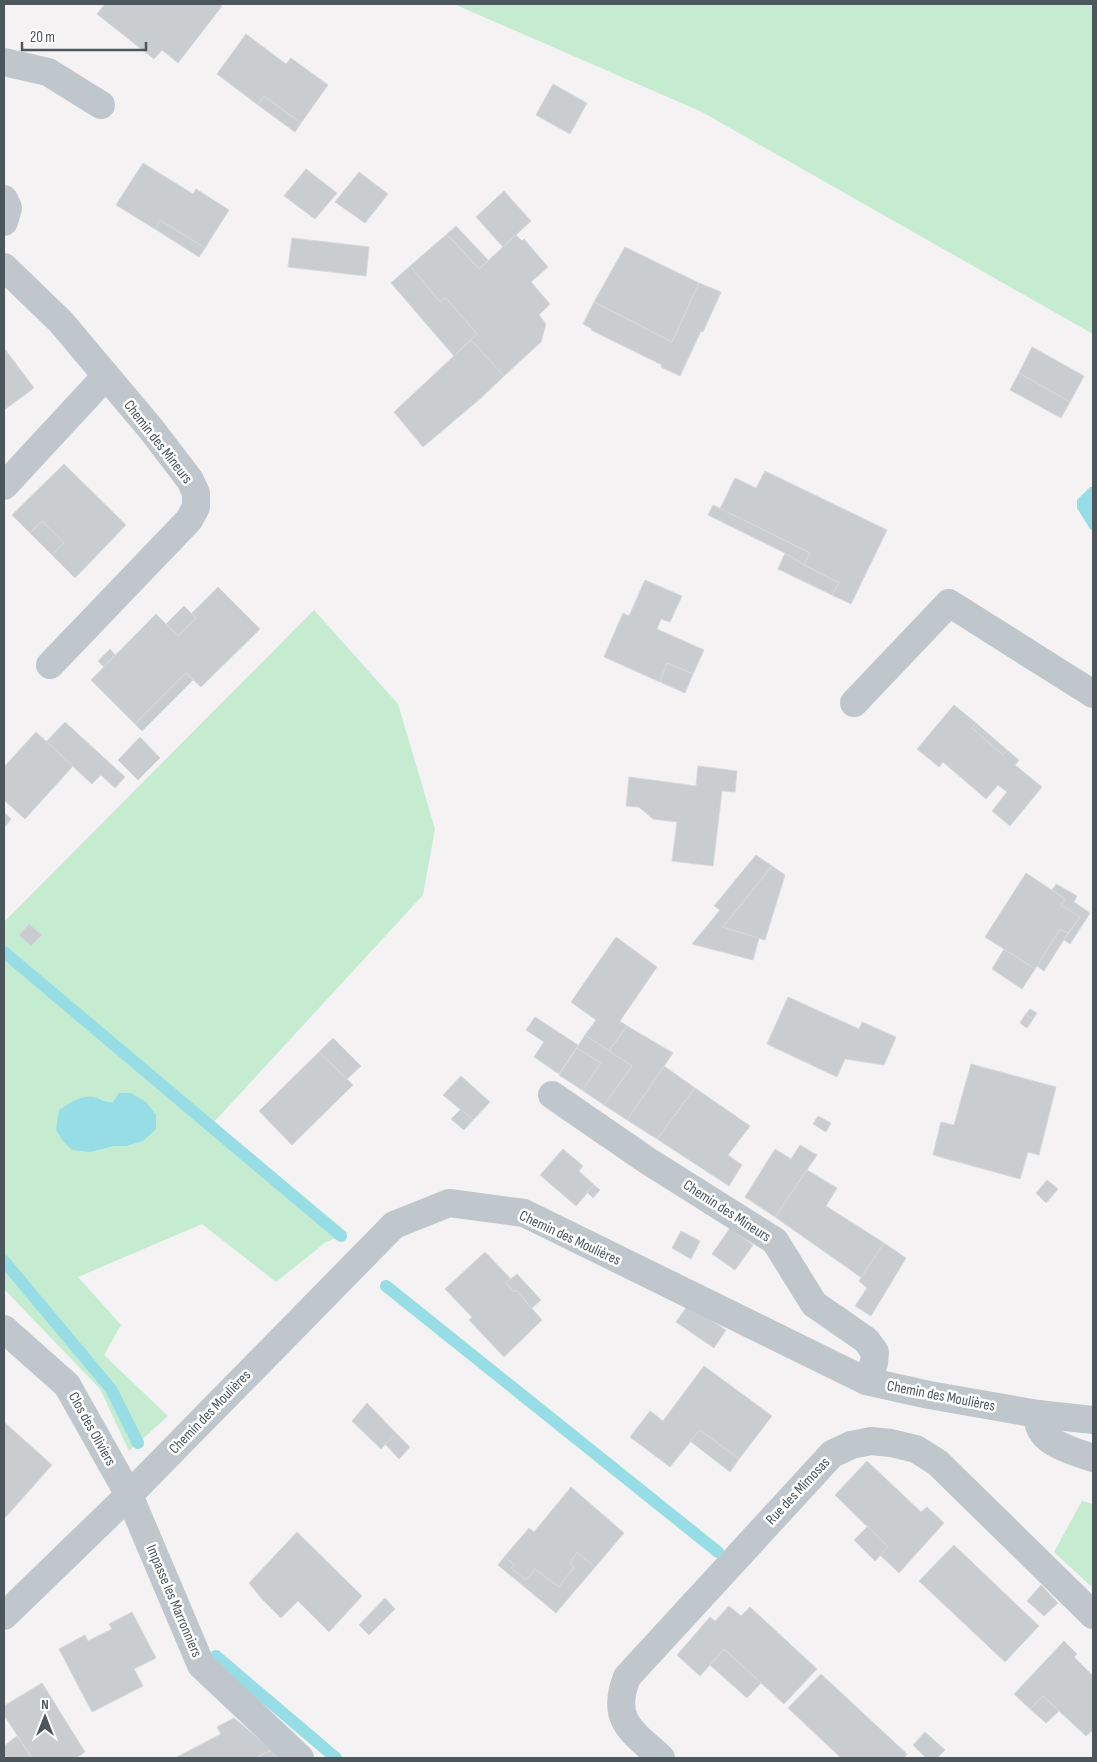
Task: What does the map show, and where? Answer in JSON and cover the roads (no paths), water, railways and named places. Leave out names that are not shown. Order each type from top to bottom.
[{"type":"street","points":[[4,62],[48,72],[101,105]]},
{"type":"street","points":[[4,199],[8,208],[4,222]]},
{"type":"street","name":"Chemin des Mineurs","points":[[4,267],[61,322],[151,429],[190,480],[196,493],[196,507],[189,520],[50,665]]},
{"type":"street","points":[[4,486],[106,376]]},
{"type":"street","points":[[854,703],[949,603],[1093,694]]},
{"type":"street","name":"Chemin des Mineurs","points":[[552,1095],[648,1161],[775,1241],[814,1304],[866,1340],[875,1352],[874,1363],[866,1381]]},
{"type":"street","name":"Chemin des Moulières","points":[[4,1616],[129,1495],[394,1225],[449,1203],[524,1213],[866,1381],[929,1395],[1038,1414],[1093,1420]]},
{"type":"street","name":"Clos des Oliviers","points":[[4,1329],[67,1385],[129,1495]]},
{"type":"street","points":[[1038,1414],[1038,1425],[1042,1433],[1050,1440],[1074,1452],[1093,1458]]},
{"type":"street","name":"Rue des Mimosas","points":[[662,1758],[629,1729],[621,1712],[621,1694],[627,1677],[832,1454],[851,1445],[870,1441],[891,1443],[916,1449],[938,1463],[1093,1615]]},
{"type":"street","name":"Impasse les Marronniers","points":[[129,1495],[201,1665],[300,1758]]},
{"type":"water","points":[[1090,487],[1093,487],[1093,531],[1077,508],[1077,500]]},
{"type":"water","points":[[119,1093],[131,1093],[146,1102],[156,1115],[156,1129],[143,1141],[126,1146],[114,1146],[90,1152],[72,1150],[56,1130],[59,1110],[84,1097],[93,1097],[113,1102]]},
{"type":"waterway","points":[[4,952],[341,1236]]},
{"type":"waterway","points":[[4,1261],[111,1389],[138,1443]]},
{"type":"waterway","points":[[386,1286],[718,1552]]},
{"type":"waterway","points":[[216,1656],[336,1758]]}]
